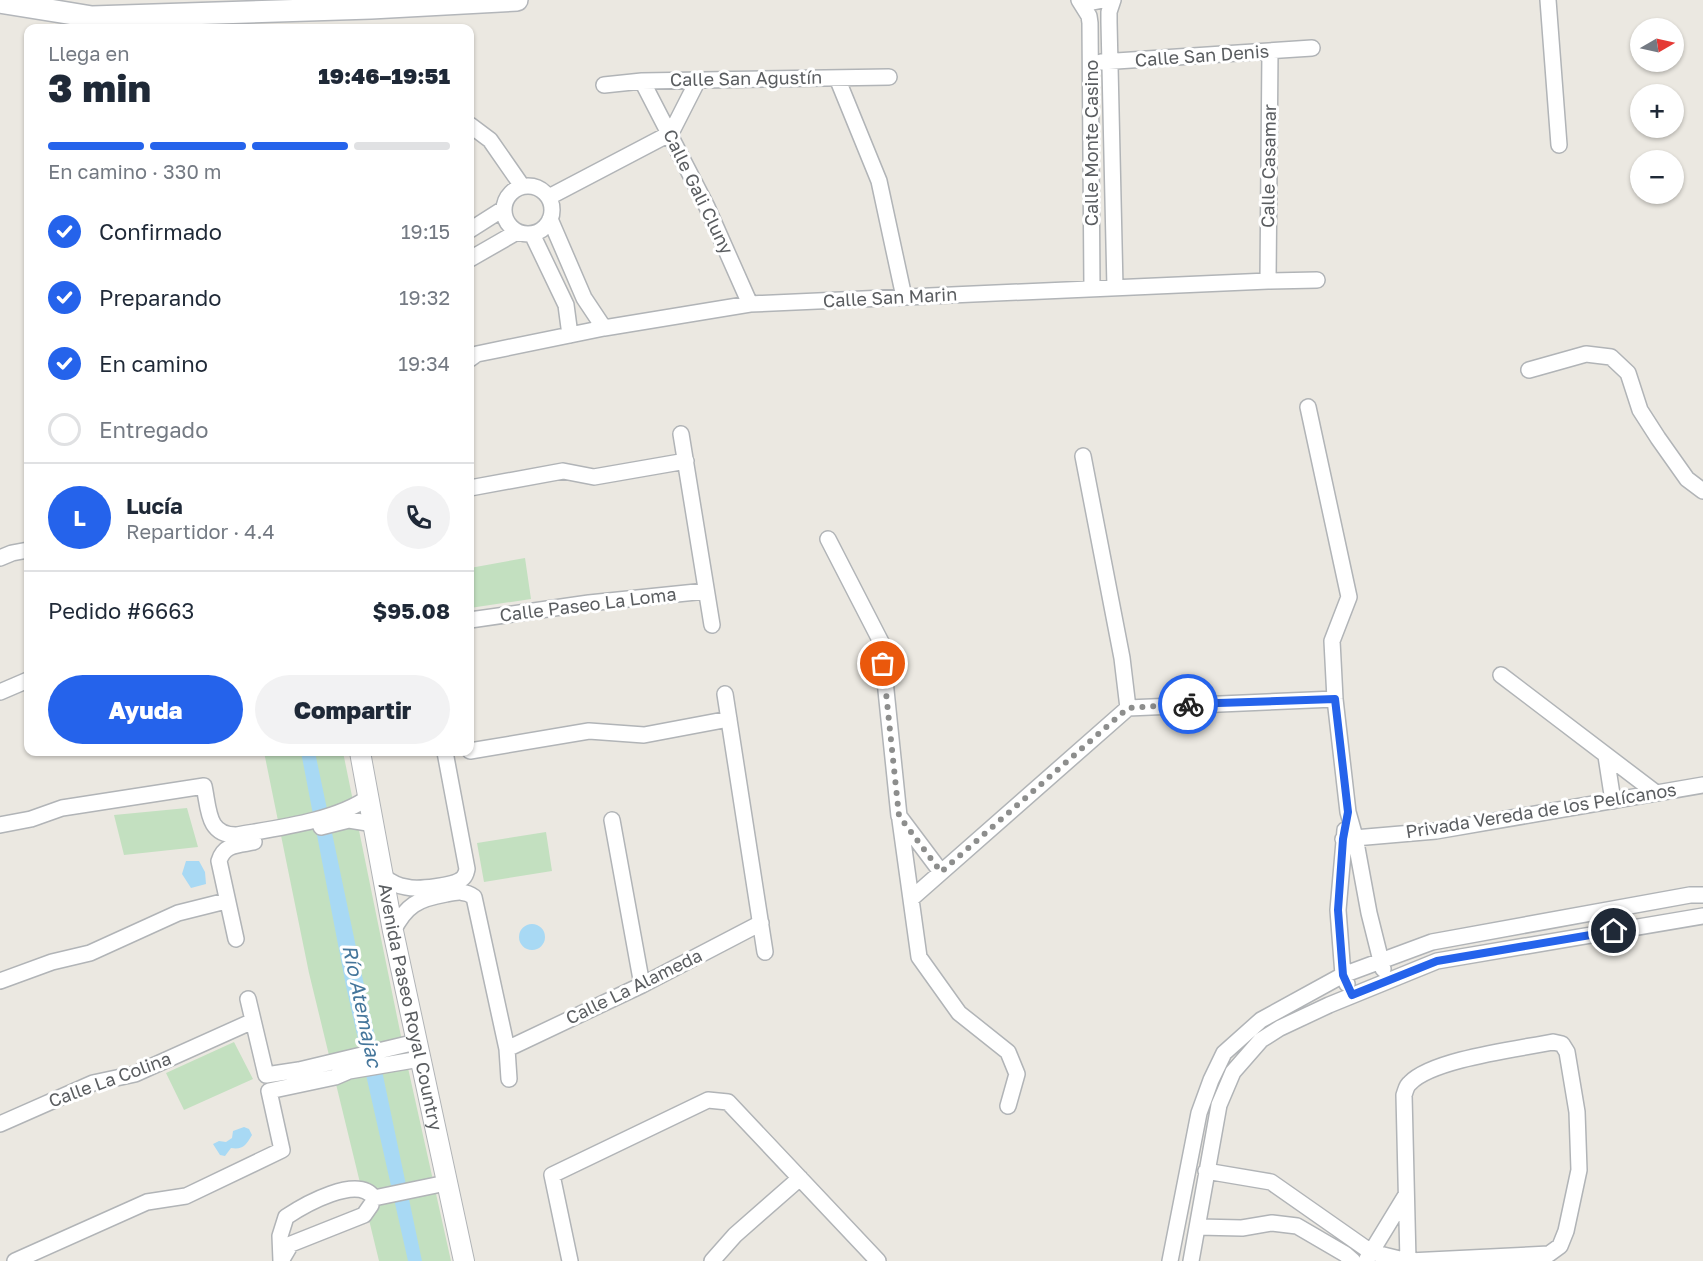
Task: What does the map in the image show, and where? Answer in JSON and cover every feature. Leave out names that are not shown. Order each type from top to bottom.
[{"type":"main road","points":[[0,2],[93,17],[147,15],[204,21],[517,0]]},
{"type":"street","points":[[371,8],[398,0]]},
{"type":"street","points":[[1080,0],[1093,2],[1103,0]]},
{"type":"street","name":"Calle Monte Casino","points":[[1080,0],[1089,16],[1092,63],[1092,289]]},
{"type":"street","name":"Calle Monte Casino","points":[[1113,0],[1109,12],[1109,62],[1114,288]]},
{"type":"street","points":[[1548,0],[1559,145]]},
{"type":"street","points":[[147,15],[159,24]]},
{"type":"street","name":"Calle San Denis","points":[[1092,63],[1312,48]]},
{"type":"street","name":"Calle Casamar","points":[[1268,280],[1270,51]]},
{"type":"street","name":"Calle San Agustín","points":[[604,85],[642,81],[889,77]]},
{"type":"street","points":[[837,78],[879,181],[904,297]]},
{"type":"street","points":[[549,197],[671,133],[698,80]]},
{"type":"street","name":"Calle Gali Cluny","points":[[642,81],[671,133],[707,207],[750,304]]},
{"type":"street","points":[[474,128],[490,140],[522,186]]},
{"type":"street","points":[[474,227],[503,209],[509,194],[522,186],[537,187],[549,197],[552,212],[546,226],[525,233],[474,257]]},
{"type":"street","points":[[503,209],[507,222],[525,233],[566,305],[570,334]]},
{"type":"street","points":[[550,219],[584,298],[604,328]]},
{"type":"street","name":"Calle San Marin","points":[[474,356],[570,334],[750,304],[1268,280],[1317,280]]},
{"type":"street","points":[[566,305],[584,298]]},
{"type":"street","points":[[1529,370],[1586,354],[1611,357],[1628,373],[1640,410],[1658,438],[1687,478],[1703,491]]},
{"type":"street","points":[[1308,407],[1349,597],[1332,641],[1335,699],[1349,838],[1338,910],[1343,975],[1352,995]]},
{"type":"street","points":[[681,434],[712,625]]},
{"type":"street","points":[[1083,456],[1122,658],[1128,708]]},
{"type":"street","points":[[474,487],[563,471],[594,477],[686,461]]},
{"type":"street","points":[[828,539],[881,642],[899,816],[912,898],[918,957],[959,1013],[1008,1052],[1017,1074],[1008,1106]]},
{"type":"street","points":[[0,558],[24,551]]},
{"type":"street","name":"Calle Paseo La Loma","points":[[474,619],[589,603],[706,591]]},
{"type":"street","points":[[1501,675],[1656,792]]},
{"type":"street","points":[[0,692],[24,682]]},
{"type":"street","points":[[726,694],[765,952]]},
{"type":"street","points":[[912,898],[1128,708],[1335,699]]},
{"type":"street","points":[[474,750],[589,731],[644,735],[729,719]]},
{"type":"street","name":"Avenida Paseo Royal Country","points":[[361,756],[393,932],[409,1052],[438,1185],[464,1261]]},
{"type":"street","points":[[384,877],[399,886],[416,889],[461,880],[466,874],[467,869],[447,756]]},
{"type":"street","points":[[1606,756],[1613,801]]},
{"type":"street","name":"Privada Vereda de los Pelícanos","points":[[1349,838],[1436,831],[1703,785]]},
{"type":"street","points":[[0,825],[31,819],[62,808],[204,786],[212,823],[218,831],[227,835],[297,829]]},
{"type":"street","points":[[236,939],[219,861],[222,853],[227,848],[347,814],[369,797]]},
{"type":"street","points":[[347,814],[374,824]]},
{"type":"street","points":[[899,816],[941,872]]},
{"type":"street","points":[[612,820],[642,985]]},
{"type":"street","points":[[1349,838],[1387,981]]},
{"type":"street","points":[[393,932],[407,910],[425,898],[458,892],[469,893],[474,897],[507,1049],[509,1079]]},
{"type":"street","points":[[1170,1261],[1199,1113],[1211,1080],[1224,1053],[1261,1020],[1343,975],[1432,942],[1690,895],[1703,895]]},
{"type":"street","points":[[0,981],[52,962],[90,953],[178,913],[226,901]]},
{"type":"street","points":[[1191,1261],[1219,1105],[1233,1072],[1262,1040],[1280,1028],[1352,995],[1437,961],[1703,916]]},
{"type":"street","name":"Calle La Alameda","points":[[507,1049],[642,985],[761,923]]},
{"type":"street","points":[[248,999],[266,1075],[346,1065],[409,1052]]},
{"type":"street","name":"Calle La Colina","points":[[0,1124],[93,1083],[135,1074],[253,1022]]},
{"type":"street","points":[[1206,1171],[1271,1182],[1308,1207],[1368,1256],[1408,1261],[1549,1254],[1560,1246],[1566,1231],[1579,1170],[1577,1112],[1568,1052],[1562,1044],[1553,1042],[1448,1063],[1416,1077],[1408,1084],[1404,1095],[1408,1261]]},
{"type":"street","points":[[15,1261],[147,1202],[186,1196],[282,1150],[269,1091],[335,1077],[346,1065]]},
{"type":"street","points":[[570,1261],[552,1175],[708,1100],[728,1102],[878,1261]]},
{"type":"street","points":[[712,1261],[735,1235],[800,1178]]},
{"type":"street","points":[[281,1261],[286,1240],[286,1217],[311,1202],[359,1188],[374,1198],[438,1185]]},
{"type":"street","points":[[1368,1256],[1406,1195]]},
{"type":"street","points":[[286,1240],[364,1215],[374,1198]]},
{"type":"street","points":[[1297,1226],[1308,1207]]},
{"type":"street","points":[[1198,1227],[1242,1228],[1272,1223],[1297,1226],[1353,1261]]},
{"type":"green space","points":[[525,558],[531,599],[474,607],[474,567]]},
{"type":"green space","points":[[265,756],[344,756],[402,1041],[451,1261],[379,1261],[309,973]]},
{"type":"green space","points":[[187,808],[198,847],[124,855],[114,815]]},
{"type":"green space","points":[[546,832],[552,871],[484,882],[477,843]]},
{"type":"green space","points":[[234,1042],[253,1079],[184,1110],[166,1073]]},
{"type":"water","name":"Río Atemajac","points":[[302,756],[316,756],[422,1261],[408,1261],[346,986]]},
{"type":"water","points":[[186,861],[199,861],[205,872],[206,884],[191,888],[182,874]]},
{"type":"water","points":[[532,924],[541,928],[545,937],[541,946],[532,950],[523,946],[519,937],[523,928]]},
{"type":"water","points":[[244,1127],[249,1129],[252,1135],[246,1144],[238,1148],[231,1148],[225,1156],[220,1155],[213,1144],[219,1141],[226,1142],[232,1138],[233,1131]]},
{"type":"way so far","points":[[883,664],[899,816],[941,872],[1128,708],[1188,704]]},
{"type":"route","points":[[1188,704],[1335,699],[1348,812],[1343,839],[1338,910],[1343,975],[1352,995],[1437,961],[1614,931]]}]
